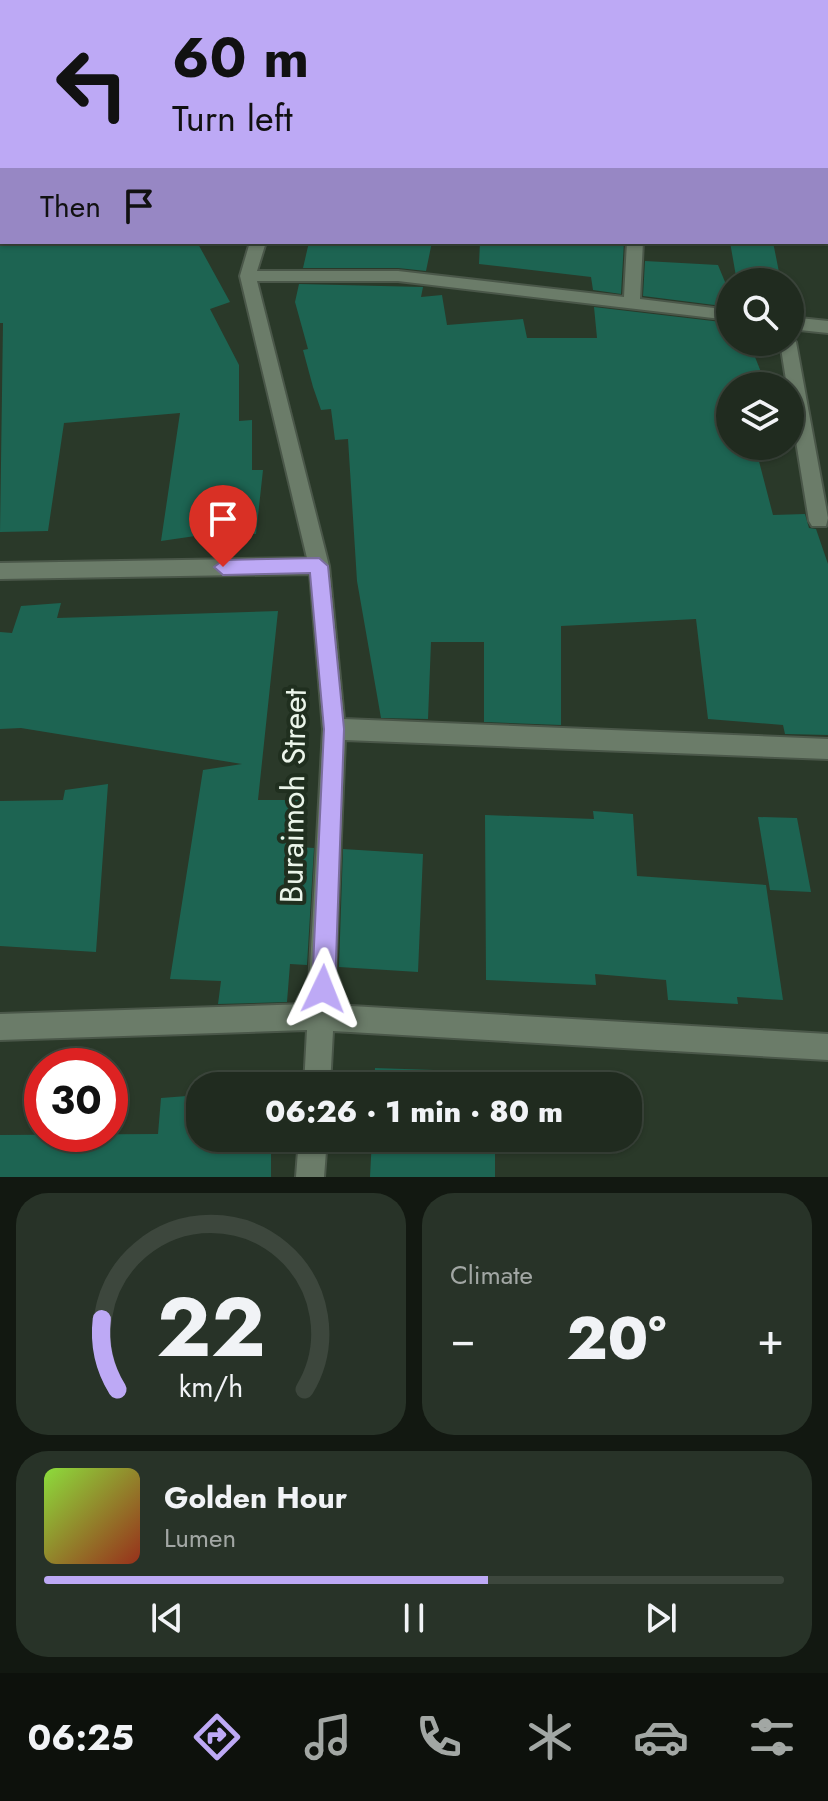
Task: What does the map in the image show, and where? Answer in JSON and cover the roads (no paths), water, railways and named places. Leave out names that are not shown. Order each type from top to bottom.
[{"type":"street","points":[[257,244],[248,276],[398,276],[716,313]]},
{"type":"street","points":[[632,303],[635,244]]},
{"type":"street","name":"Buraimoh Street","points":[[248,276],[319,566],[334,729],[318,1072]]},
{"type":"street","points":[[804,324],[828,327]]},
{"type":"street","points":[[790,356],[819,521]]},
{"type":"street","points":[[0,571],[319,566]]},
{"type":"street","points":[[334,729],[828,749]]},
{"type":"street","points":[[0,1027],[322,1017],[828,1047]]},
{"type":"street","points":[[310,1177],[312,1152]]}]
